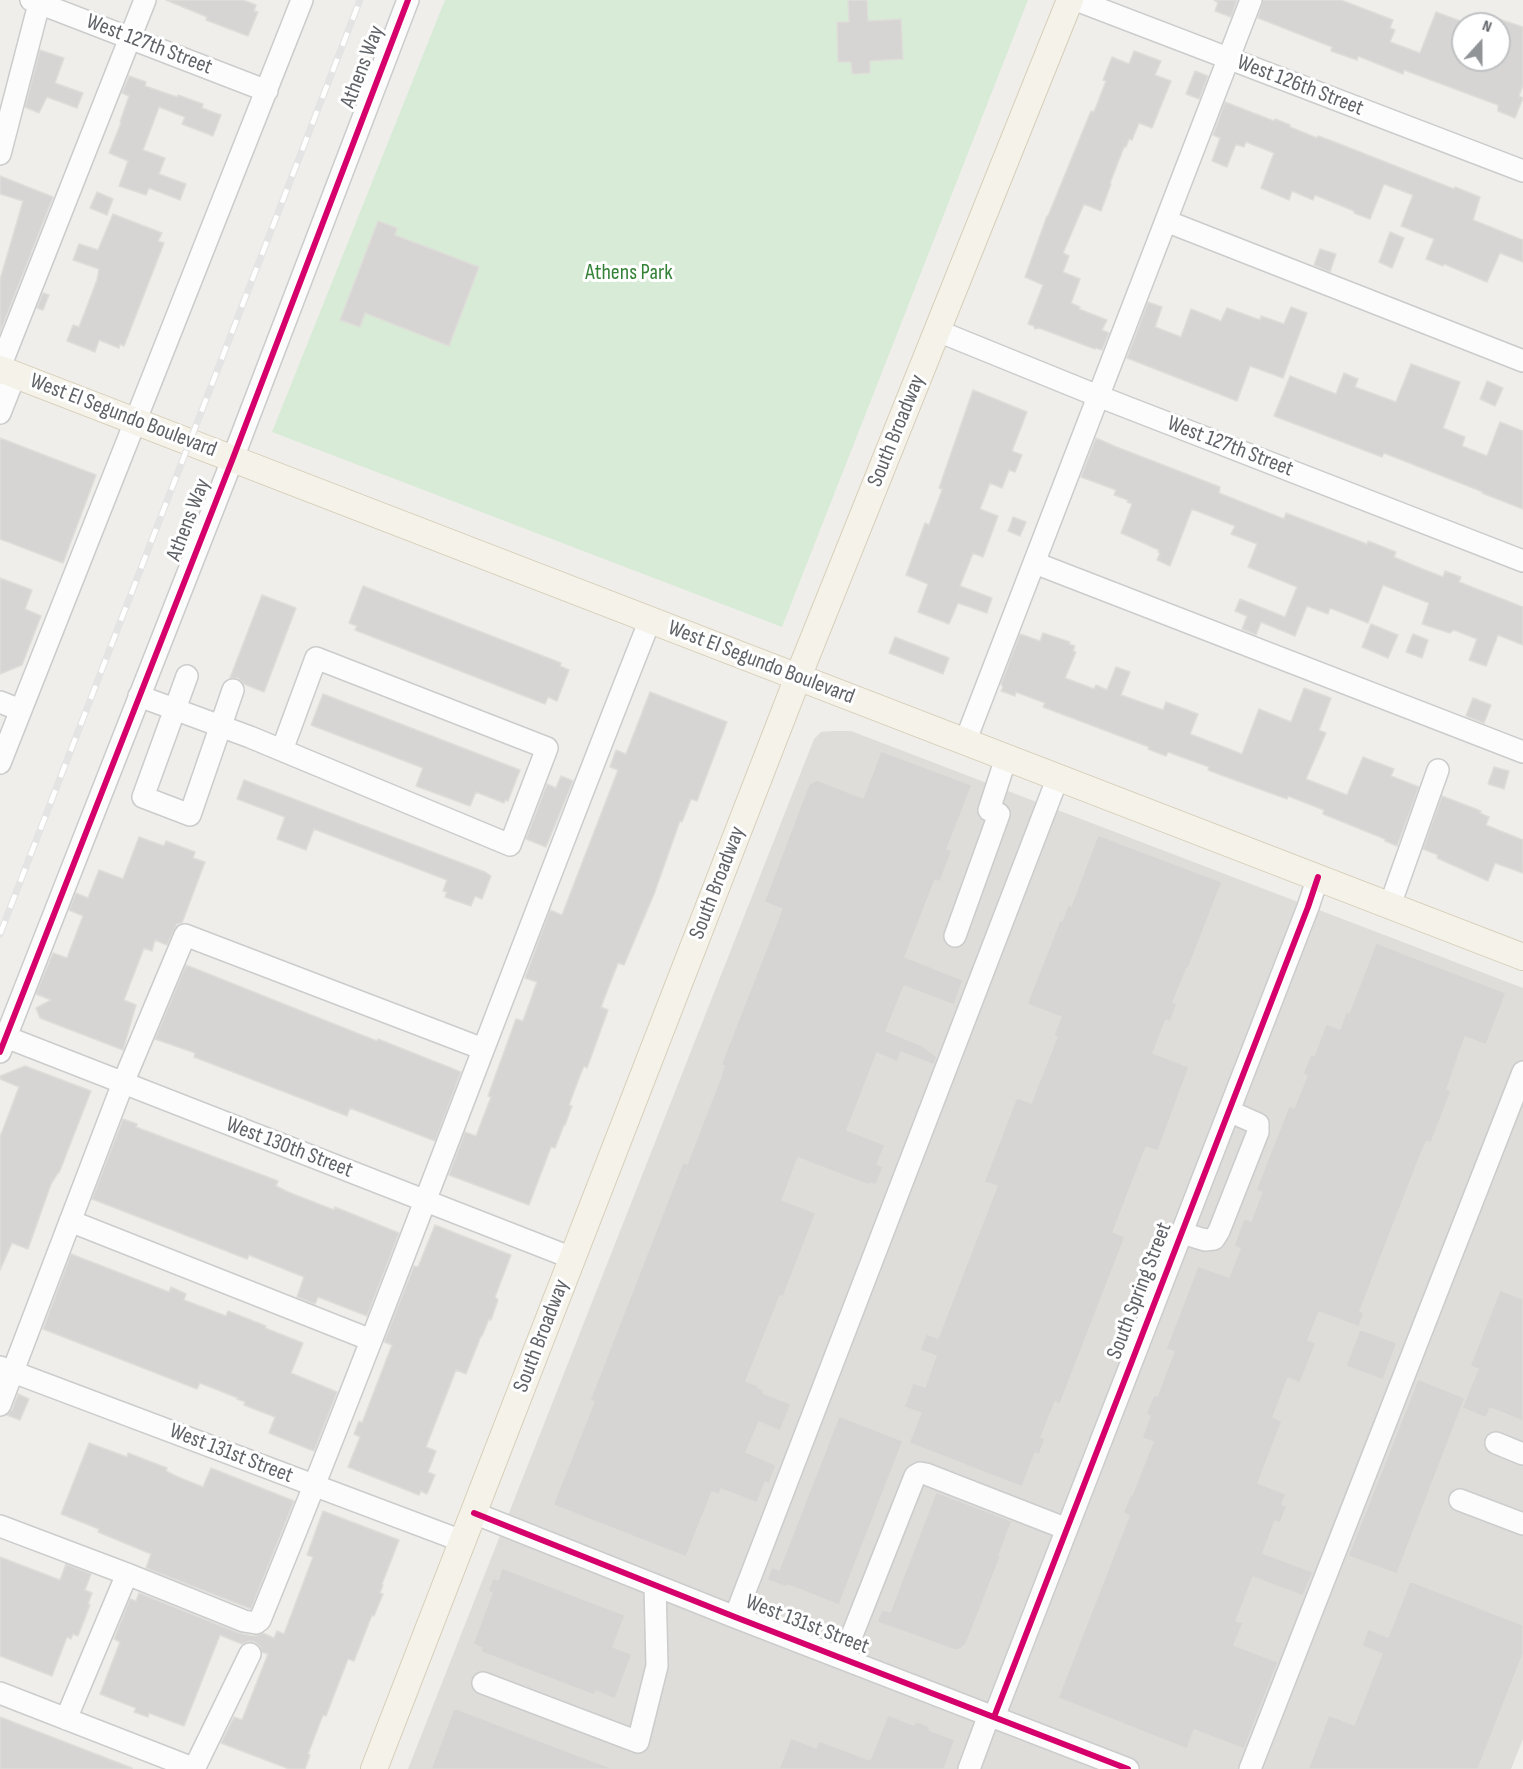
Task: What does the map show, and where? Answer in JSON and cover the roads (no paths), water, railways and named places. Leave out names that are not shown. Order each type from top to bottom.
[{"type":"main road","name":"South Broadway","points":[[374,1769],[798,677],[1070,0]]},
{"type":"main road","name":"West El Segundo Boulevard","points":[[5,370],[1523,957]]},
{"type":"street","points":[[0,413],[5,370],[145,0]]},
{"type":"street","points":[[0,763],[302,0]]},
{"type":"street","name":"Athens Way","points":[[3,1045],[408,0]]},
{"type":"street","name":"West 126th Street","points":[[1076,0],[1523,171]]},
{"type":"street","points":[[965,742],[1251,0]]},
{"type":"street","points":[[0,154],[37,1]]},
{"type":"street","name":"West 127th Street","points":[[37,1],[267,91]]},
{"type":"street","points":[[1166,221],[1523,361]]},
{"type":"street","name":"West 127th Street","points":[[938,331],[1098,396],[1523,561]]},
{"type":"street","points":[[1035,563],[1523,752]]},
{"type":"street","points":[[0,1526],[244,1621],[256,1623],[260,1620],[315,1486],[571,819],[650,620]]},
{"type":"street","points":[[139,696],[282,750],[510,845],[547,748],[316,658],[282,750]]},
{"type":"street","points":[[187,676],[143,797],[190,815],[233,690]]},
{"type":"street","points":[[0,702],[20,710]]},
{"type":"street","points":[[955,936],[999,814],[988,810],[1006,758]]},
{"type":"street","points":[[1390,905],[1438,770]]},
{"type":"street","points":[[735,1617],[1058,777]]},
{"type":"street","name":"South Spring Street","points":[[969,1769],[1067,1529],[1318,877]]},
{"type":"street","points":[[0,1405],[6,1370],[70,1221],[123,1083],[185,935],[483,1048]]},
{"type":"street","name":"West 130th Street","points":[[3,1045],[123,1083],[572,1258]]},
{"type":"street","points":[[1250,1769],[1518,1101],[1523,1072]]},
{"type":"street","points":[[1182,1233],[1204,1240],[1214,1239],[1220,1231],[1258,1132],[1258,1124],[1229,1111]]},
{"type":"street","points":[[1216,1146],[1247,1159]]},
{"type":"street","points":[[1196,1196],[1228,1208]]},
{"type":"street","points":[[70,1221],[371,1340]]},
{"type":"street","name":"West 131st Street","points":[[6,1370],[462,1541]]},
{"type":"street","points":[[1496,1443],[1523,1454]]},
{"type":"street","points":[[843,1658],[915,1476],[920,1473],[1067,1529]]},
{"type":"street","points":[[1460,1500],[1523,1524]]},
{"type":"street","name":"West 131st Street","points":[[474,1513],[1128,1769]]},
{"type":"street","points":[[66,1719],[127,1574]]},
{"type":"street","points":[[483,1683],[638,1742],[657,1666],[654,1585]]},
{"type":"street","points":[[0,1693],[195,1769],[250,1654]]},
{"type":"railway","points":[[0,934],[360,0]]},
{"type":"park label","name":"Athens Park","points":[[629,273]]}]
